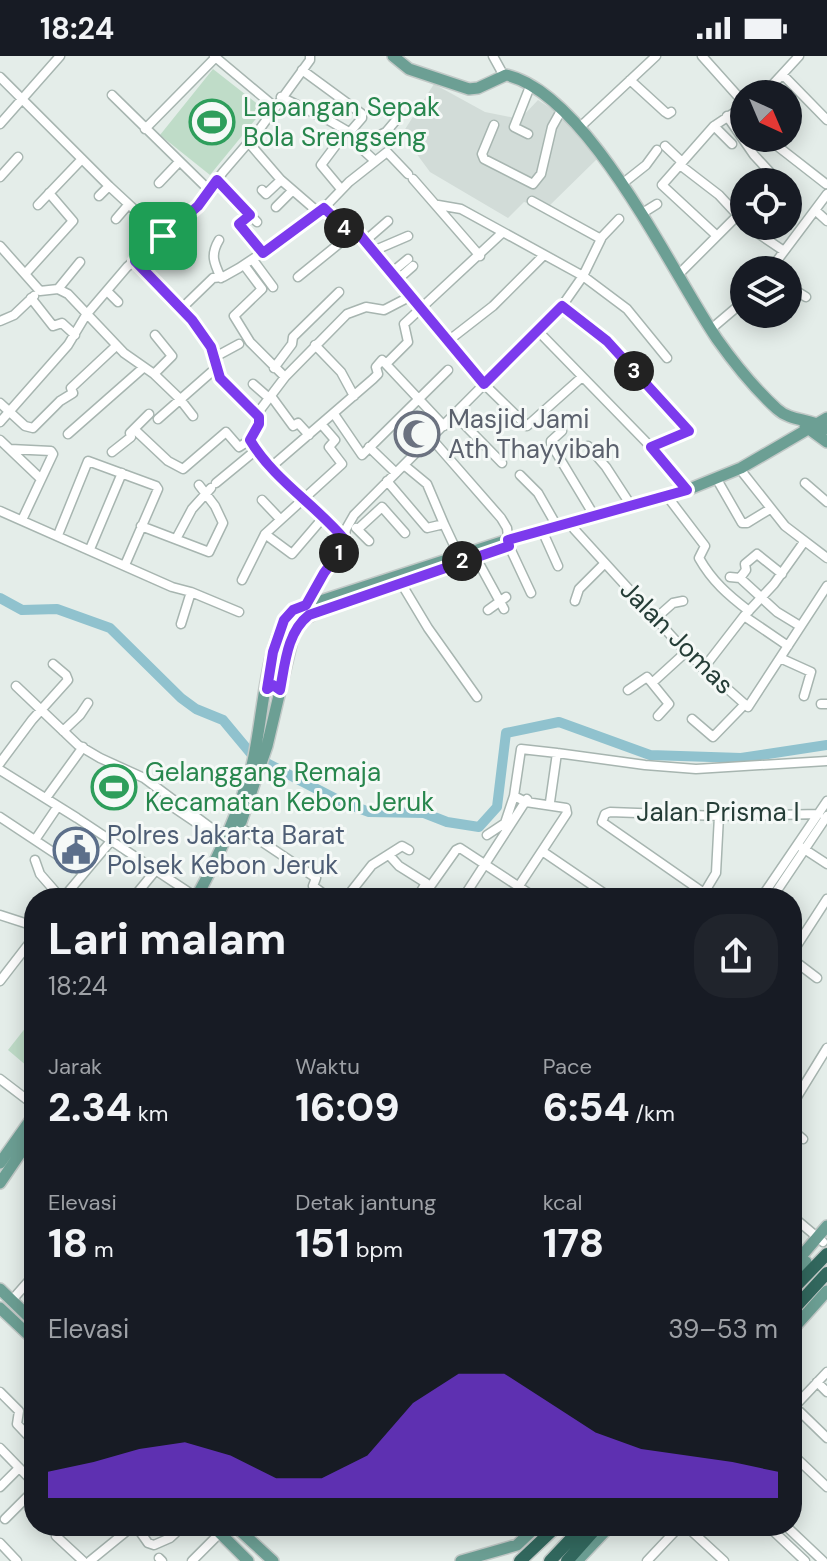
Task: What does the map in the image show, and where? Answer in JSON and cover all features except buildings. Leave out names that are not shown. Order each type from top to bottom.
[{"type":"highway","points":[[802,1275],[824,1243]]},
{"type":"highway","points":[[802,1300],[827,1273]]},
{"type":"highway","points":[[512,1561],[532,1556],[549,1536]]},
{"type":"highway","points":[[520,1561],[532,1556],[554,1536]]},
{"type":"highway","points":[[550,1561],[574,1536]]},
{"type":"highway","points":[[557,1561],[576,1536]]},
{"type":"highway","points":[[567,1561],[589,1536]]},
{"type":"main road","points":[[393,56],[409,69],[469,89],[504,76],[531,84],[549,96],[579,128],[622,184],[711,329],[773,405],[784,415],[822,430]]},
{"type":"main road","points":[[262,745],[273,652],[284,620],[293,610],[475,556],[510,539],[545,537],[670,500],[743,473],[822,430]]},
{"type":"main road","points":[[209,888],[239,822],[280,690],[293,636],[303,620],[323,609],[401,583],[459,556],[687,490],[822,430]]},
{"type":"main road","points":[[267,689],[273,685],[280,690]]},
{"type":"main road","points":[[201,888],[239,822]]},
{"type":"main road","points":[[0,1163],[24,1129]]},
{"type":"main road","points":[[0,1183],[24,1148]]},
{"type":"main road","points":[[802,1267],[824,1243],[827,1226]]},
{"type":"main road","points":[[802,1260],[824,1243]]},
{"type":"main road","points":[[0,1289],[24,1312]]},
{"type":"main road","points":[[802,1319],[827,1291]]},
{"type":"main road","points":[[0,1308],[24,1331]]},
{"type":"main road","points":[[223,1536],[248,1561]]},
{"type":"main road","points":[[246,1536],[273,1561]]},
{"type":"main road","points":[[461,1561],[517,1545],[526,1536]]},
{"type":"main road","points":[[487,1561],[524,1548],[537,1536]]},
{"type":"main road","points":[[577,1561],[601,1536]]},
{"type":"street","points":[[0,124],[60,56]]},
{"type":"street","points":[[0,422],[75,335],[86,315],[107,291],[135,261],[198,206],[249,143],[310,56]]},
{"type":"street","points":[[579,128],[656,56]]},
{"type":"street","points":[[702,56],[730,89]]},
{"type":"street","points":[[778,80],[799,56]]},
{"type":"street","points":[[145,129],[214,57],[275,107]]},
{"type":"street","points":[[495,57],[504,76]]},
{"type":"street","points":[[639,57],[647,64]]},
{"type":"street","points":[[302,70],[362,114],[350,132]]},
{"type":"street","points":[[783,75],[827,120]]},
{"type":"street","points":[[0,77],[163,236]]},
{"type":"street","points":[[630,80],[665,112],[671,112]]},
{"type":"street","points":[[528,134],[514,127],[531,84]]},
{"type":"street","points":[[112,95],[210,191]]},
{"type":"street","points":[[281,97],[366,142]]},
{"type":"street","points":[[494,125],[482,157],[533,184],[541,174],[552,127],[562,109]]},
{"type":"street","points":[[716,235],[662,185],[714,126],[730,114]]},
{"type":"street","points":[[727,116],[766,168]]},
{"type":"street","points":[[374,160],[362,149],[366,142],[386,132],[397,119]]},
{"type":"street","points":[[714,126],[730,142]]},
{"type":"street","points":[[249,143],[292,191],[351,234]]},
{"type":"street","points":[[336,145],[321,165],[339,190]]},
{"type":"street","points":[[622,184],[661,148],[730,207]]},
{"type":"street","points":[[182,308],[213,278],[221,278],[253,260],[321,210],[339,190],[388,152],[480,256]]},
{"type":"street","points":[[780,256],[826,192],[782,152]]},
{"type":"street","points":[[0,177],[18,157]]},
{"type":"street","points":[[38,205],[82,159]]},
{"type":"street","points":[[159,183],[179,162]]},
{"type":"street","points":[[217,180],[257,222]]},
{"type":"street","points":[[262,190],[266,194],[281,180]]},
{"type":"street","points":[[99,196],[109,186]]},
{"type":"street","points":[[276,207],[292,191]]},
{"type":"street","points":[[25,274],[73,221],[49,193]]},
{"type":"street","points":[[532,201],[600,239]]},
{"type":"street","points":[[641,214],[657,204]]},
{"type":"street","points":[[116,219],[128,205]]},
{"type":"street","points":[[438,205],[461,209],[583,276],[627,309],[667,358]]},
{"type":"street","points":[[815,210],[827,221]]},
{"type":"street","points":[[250,215],[239,224],[263,253]]},
{"type":"street","points":[[306,605],[343,547],[349,522],[562,306],[583,276],[602,241],[600,239],[619,219]]},
{"type":"street","points":[[365,241],[388,221]]},
{"type":"street","points":[[678,275],[716,235],[730,228]]},
{"type":"street","points":[[298,277],[351,234],[357,233],[484,384],[528,427],[582,377]]},
{"type":"street","points":[[271,467],[378,374],[376,367],[408,342],[403,326],[502,233]]},
{"type":"street","points":[[373,251],[408,236]]},
{"type":"street","points":[[219,240],[214,248],[213,261],[221,278]]},
{"type":"street","points":[[769,240],[784,251]]},
{"type":"street","points":[[1,249],[40,291]]},
{"type":"street","points":[[448,341],[493,306],[543,256]]},
{"type":"street","points":[[253,260],[273,287]]},
{"type":"street","points":[[134,429],[168,461],[183,469],[226,432],[239,447],[250,440],[260,418],[223,381],[204,336],[182,308],[135,261]]},
{"type":"street","points":[[58,289],[80,262]]},
{"type":"street","points":[[394,276],[410,263]]},
{"type":"street","points":[[244,265],[262,289],[234,316],[250,342],[285,377]]},
{"type":"street","points":[[1,320],[14,315],[40,291],[58,289],[68,294],[116,346],[154,374],[193,416]]},
{"type":"street","points":[[107,291],[118,302]]},
{"type":"street","points":[[274,368],[292,344],[293,337],[339,292]]},
{"type":"street","points":[[802,295],[806,297]]},
{"type":"street","points":[[257,414],[285,377],[351,312],[366,307],[384,310],[411,296]]},
{"type":"street","points":[[31,298],[53,326],[62,323],[75,335]]},
{"type":"street","points":[[562,306],[607,341],[689,431],[651,447]]},
{"type":"street","points":[[711,329],[730,313]]},
{"type":"street","points":[[538,331],[651,447],[687,490]]},
{"type":"street","points":[[154,374],[172,356],[155,335]]},
{"type":"street","points":[[215,357],[239,344]]},
{"type":"street","points":[[315,345],[341,372],[342,379],[354,396]]},
{"type":"street","points":[[0,403],[25,426],[33,428],[73,393],[71,388],[116,346]]},
{"type":"street","points":[[385,362],[444,426]]},
{"type":"street","points":[[68,434],[143,368]]},
{"type":"street","points":[[158,419],[216,368]]},
{"type":"street","points":[[334,414],[359,457],[448,370]]},
{"type":"street","points":[[253,384],[270,397],[293,426],[298,423],[309,435]]},
{"type":"street","points":[[112,452],[131,437],[130,433],[149,414]]},
{"type":"street","points":[[455,415],[502,463]]},
{"type":"street","points":[[242,580],[265,534],[342,464],[329,447],[335,440],[322,425]]},
{"type":"street","points":[[562,431],[551,444],[595,517]]},
{"type":"street","points":[[431,438],[501,518],[531,593]]},
{"type":"street","points":[[0,440],[41,479]]},
{"type":"street","points":[[250,440],[302,500],[343,538]]},
{"type":"street","points":[[588,446],[632,507]]},
{"type":"street","points":[[369,447],[396,473]]},
{"type":"street","points":[[10,449],[53,452],[22,520]]},
{"type":"street","points":[[176,539],[192,509],[211,488],[256,450]]},
{"type":"street","points":[[58,535],[88,461],[158,488],[125,565]]},
{"type":"street","points":[[404,465],[427,484],[459,556]]},
{"type":"street","points":[[90,549],[122,473]]},
{"type":"street","points":[[743,473],[770,509],[804,542],[827,558]]},
{"type":"street","points":[[520,475],[538,493],[558,528]]},
{"type":"street","points":[[387,481],[427,528],[444,524]]},
{"type":"street","points":[[719,483],[742,523],[770,509]]},
{"type":"street","points":[[805,483],[827,502]]},
{"type":"street","points":[[199,485],[211,488]]},
{"type":"street","points":[[141,526],[209,552],[223,523],[211,488]]},
{"type":"street","points":[[262,500],[280,519]]},
{"type":"street","points":[[670,500],[705,546],[699,558],[711,579],[746,614],[788,646]]},
{"type":"street","points":[[0,503],[10,515]]},
{"type":"street","points":[[358,529],[382,507],[405,533]]},
{"type":"street","points":[[0,511],[172,587],[239,612]]},
{"type":"street","points":[[265,534],[292,554],[322,519]]},
{"type":"street","points":[[349,522],[369,541]]},
{"type":"street","name":"Jalan Jomas","points":[[574,529],[686,652],[751,707],[827,586]]},
{"type":"street","points":[[545,537],[558,566]]},
{"type":"street","points":[[703,669],[782,574],[804,542]]},
{"type":"street","points":[[782,574],[757,554],[744,565],[745,572],[735,578],[800,626]]},
{"type":"street","points":[[475,556],[503,602],[488,610]]},
{"type":"street","points":[[575,601],[579,589],[604,564]]},
{"type":"street","points":[[401,583],[428,628],[477,697]]},
{"type":"street","points":[[181,624],[191,592]]},
{"type":"street","points":[[655,619],[673,603],[683,601]]},
{"type":"street","points":[[652,683],[686,652]]},
{"type":"street","points":[[780,658],[811,672],[804,696]]},
{"type":"street","points":[[0,763],[69,678],[53,664]]},
{"type":"street","points":[[628,690],[647,677],[669,704],[658,716]]},
{"type":"street","points":[[16,686],[83,747],[97,757],[144,778],[226,840]]},
{"type":"street","points":[[63,731],[88,703]]},
{"type":"street","points":[[692,719],[713,737],[745,704]]},
{"type":"street","points":[[46,798],[83,747]]},
{"type":"street","points":[[487,835],[505,823],[514,796],[519,751],[524,748],[696,769],[827,761]]},
{"type":"street","points":[[550,802],[557,753]]},
{"type":"street","points":[[0,770],[182,888]]},
{"type":"street","points":[[514,796],[566,808]]},
{"type":"street","points":[[526,800],[550,802],[566,808]]},
{"type":"street","points":[[469,888],[526,800]]},
{"type":"street","points":[[769,888],[823,815],[827,801]]},
{"type":"street","points":[[167,803],[226,840]]},
{"type":"street","points":[[35,840],[58,806]]},
{"type":"street","points":[[428,888],[458,848],[519,887],[567,813],[566,808]]},
{"type":"street","name":"Jalan Prisma I","points":[[694,888],[606,827],[603,819],[610,812],[719,816],[823,815]]},
{"type":"street","name":"Jalan Prisma I","points":[[708,888],[716,873],[719,816]]},
{"type":"street","points":[[0,817],[83,872]]},
{"type":"street","points":[[239,822],[316,879],[313,886],[316,888]]},
{"type":"street","points":[[70,888],[111,841]]},
{"type":"street","points":[[354,888],[372,865],[403,846],[409,850]]},
{"type":"street","points":[[801,847],[827,864]]},
{"type":"street","points":[[778,888],[801,847]]},
{"type":"street","points":[[542,851],[596,888]]},
{"type":"street","points":[[389,855],[398,865],[426,883],[424,888]]},
{"type":"street","points":[[35,860],[40,874],[53,888]]},
{"type":"street","points":[[141,888],[156,870]]},
{"type":"street","points":[[802,938],[827,899]]},
{"type":"street","points":[[0,915],[24,923]]},
{"type":"street","points":[[0,981],[24,950]]},
{"type":"street","points":[[802,967],[817,978]]},
{"type":"street","points":[[802,1087],[827,1048]]},
{"type":"street","points":[[0,1079],[24,1097]]},
{"type":"street","points":[[802,1224],[824,1243]]},
{"type":"street","points":[[12,1300],[24,1286]]},
{"type":"street","points":[[802,1398],[827,1372]]},
{"type":"street","points":[[817,1382],[827,1392]]},
{"type":"street","points":[[0,1392],[19,1411],[16,1423],[24,1431]]},
{"type":"street","points":[[802,1416],[827,1438]]},
{"type":"street","points":[[1,1449],[24,1473]]},
{"type":"street","points":[[802,1463],[827,1487]]},
{"type":"street","points":[[0,1487],[19,1468]]},
{"type":"street","points":[[5,1519],[24,1500]]},
{"type":"street","points":[[56,1536],[83,1561]]},
{"type":"street","points":[[90,1561],[122,1536]]},
{"type":"street","points":[[143,1536],[154,1545],[172,1536]]},
{"type":"street","points":[[192,1561],[212,1536]]},
{"type":"street","points":[[647,1561],[671,1536]]},
{"type":"street","points":[[697,1536],[724,1561]]},
{"type":"street","points":[[779,1536],[805,1561]]},
{"type":"street","points":[[797,1536],[823,1561]]},
{"type":"street","points":[[0,1543],[14,1560]]},
{"type":"shaded area","points":[[434,84],[485,112],[520,119],[538,100],[558,113],[597,159],[547,208],[524,202],[508,218],[430,172],[402,134]]},
{"type":"green space","name":"Lapangan Sepak Bola Srengseng","points":[[213,69],[264,109],[210,175],[160,135]]},
{"type":"green space","points":[[24,1030],[24,1064],[8,1050]]},
{"type":"waterway","points":[[0,598],[22,610],[57,609],[110,628],[181,698],[196,709],[223,720],[253,756],[340,801],[369,812],[424,813],[447,822],[479,827],[497,807],[506,733],[559,722],[650,755],[741,758],[827,745]]},
{"type":"place","name":"Lapangan Sepak Bola Srengseng","points":[[212,122]]},
{"type":"place","name":"Masjid Jami Ath Thayyibah","points":[[417,434]]},
{"type":"place","name":"Gelanggang Remaja Kecamatan Kebon Jeruk","points":[[114,787]]},
{"type":"place","name":"Polres Jakarta Barat Polsek Kebon Jeruk","points":[[76,850]]},
{"type":"route","points":[[217,180],[250,215],[239,224],[263,253],[324,208],[351,234],[357,233],[365,241],[484,384],[562,306],[607,341],[689,431],[651,447],[687,490],[508,540],[509,546],[309,615],[293,636],[280,690],[273,685],[267,689],[273,652],[284,620],[293,610],[306,605],[345,540],[284,482],[256,450],[250,440],[259,424],[259,417],[220,378],[211,347],[192,320],[135,261],[163,236],[198,206],[217,180]]}]
